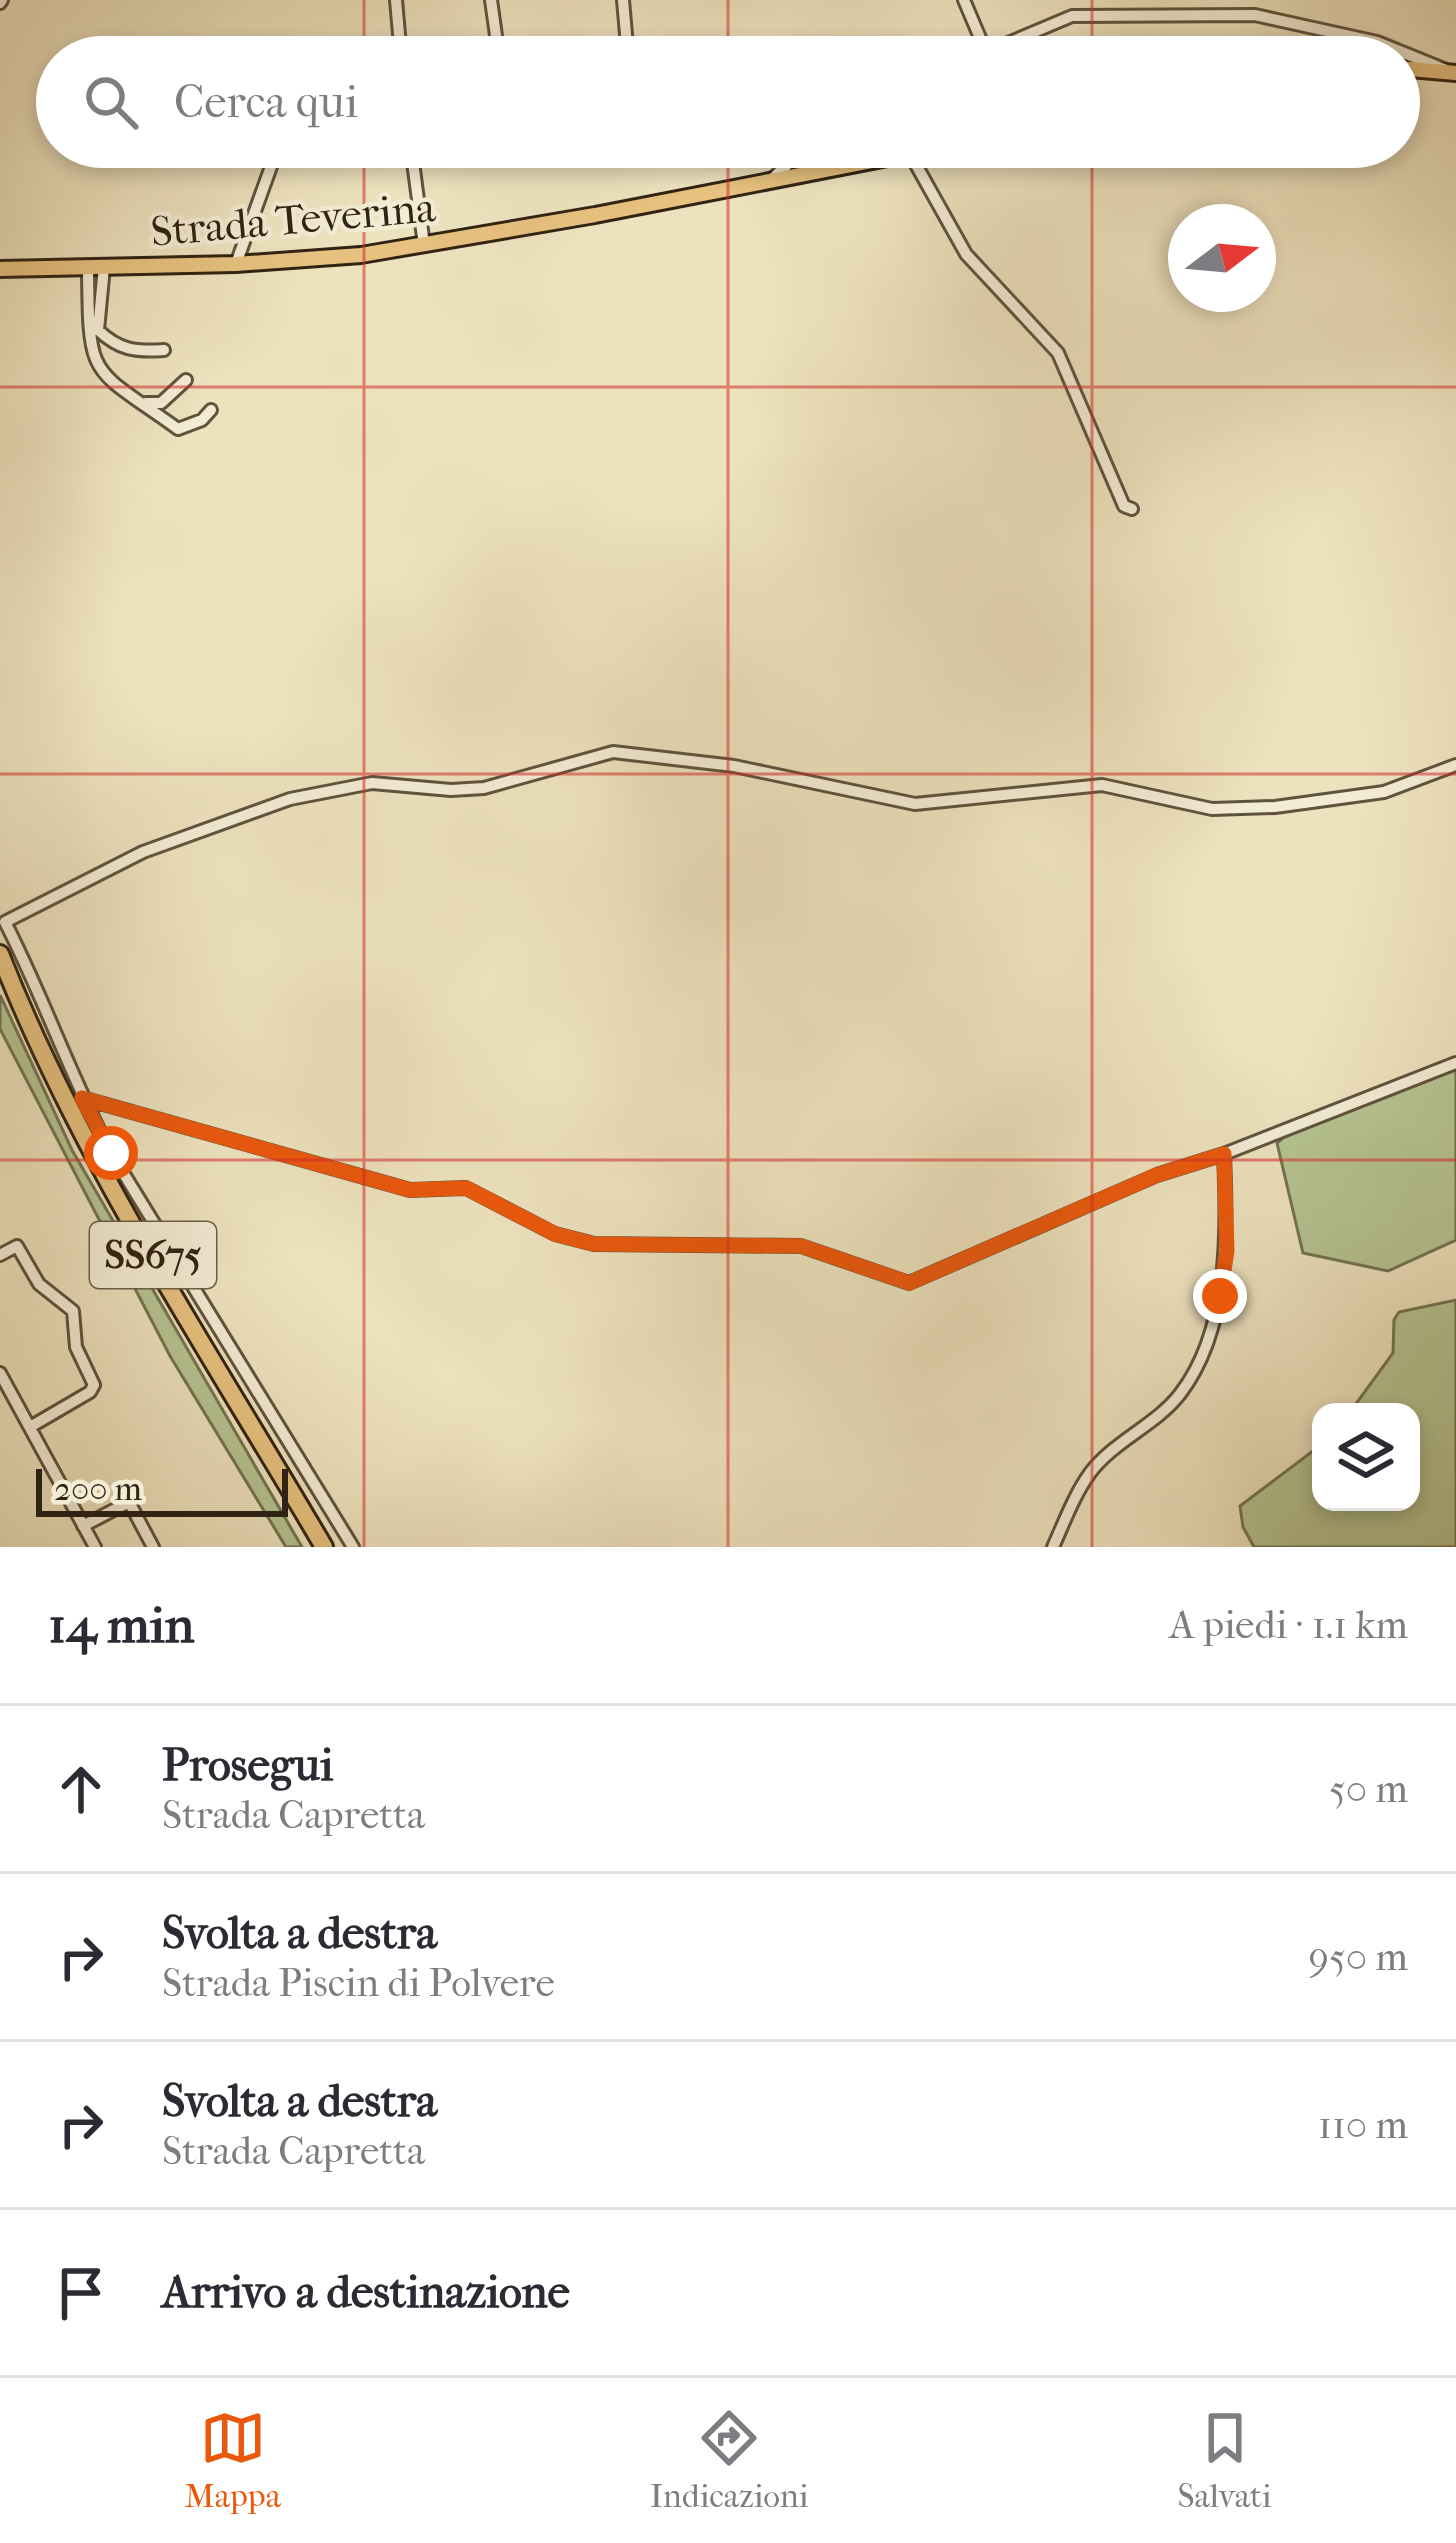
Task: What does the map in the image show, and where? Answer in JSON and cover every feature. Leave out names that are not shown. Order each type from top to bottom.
[{"type":"highway","name":"SS675","points":[[0,954],[91,1149],[324,1547]]},
{"type":"highway","name":"SS675","points":[[0,981],[41,1076],[90,1168],[312,1547]]},
{"type":"main road","points":[[1420,70],[1453,73]]},
{"type":"main road","name":"Strada Teverina","points":[[0,269],[316,260],[424,245],[835,168]]},
{"type":"street","points":[[396,0],[399,36]]},
{"type":"street","points":[[491,0],[496,36]]},
{"type":"street","points":[[623,0],[626,36]]},
{"type":"street","points":[[964,0],[975,36]]},
{"type":"street","points":[[1024,36],[1072,16],[1256,15],[1351,36]]},
{"type":"street","points":[[1420,59],[1453,73]]},
{"type":"street","points":[[236,264],[270,168]]},
{"type":"street","points":[[414,168],[424,245]]},
{"type":"street","points":[[770,180],[783,168]]},
{"type":"street","points":[[918,168],[966,254],[1058,353],[1111,482],[1124,506],[1132,509]]},
{"type":"street","points":[[96,267],[98,330],[116,347],[164,350]]},
{"type":"street","points":[[96,267],[90,350],[101,374],[178,429],[202,420],[211,410]]},
{"type":"street","points":[[142,403],[160,403],[186,380]]},
{"type":"street","points":[[353,1547],[111,1153],[5,922],[143,852],[290,799],[372,783],[484,788],[613,752],[734,766],[915,804],[1102,784],[1212,809],[1275,807],[1384,792],[1456,765]]},
{"type":"street","points":[[82,1098],[410,1190],[466,1188],[555,1234],[594,1244],[801,1246],[909,1283],[1157,1175],[1224,1154],[1456,1063]]},
{"type":"street","points":[[1053,1547],[1090,1472],[1176,1399],[1190,1378],[1220,1296],[1227,1251],[1224,1154]]},
{"type":"street","points":[[0,1255],[16,1246],[39,1284],[73,1311],[76,1346],[94,1385],[90,1392],[30,1427]]},
{"type":"street","points":[[0,1372],[95,1547]]},
{"type":"street","points":[[83,1526],[129,1502],[154,1547]]},
{"type":"green space","points":[[0,995],[72,1150],[302,1547],[286,1547],[170,1356],[0,1029]]},
{"type":"green space","points":[[1456,1067],[1456,1240],[1388,1271],[1303,1253],[1277,1143],[1290,1132]]},
{"type":"green space","points":[[1456,1300],[1456,1547],[1254,1547],[1243,1527],[1240,1506],[1312,1452],[1312,1511],[1420,1511],[1420,1403],[1357,1403],[1393,1353],[1394,1320],[1399,1312]]},
{"type":"route","points":[[111,1153],[82,1098],[410,1190],[466,1188],[555,1234],[594,1244],[801,1246],[909,1283],[1157,1175],[1224,1154],[1227,1251],[1220,1296]]}]
